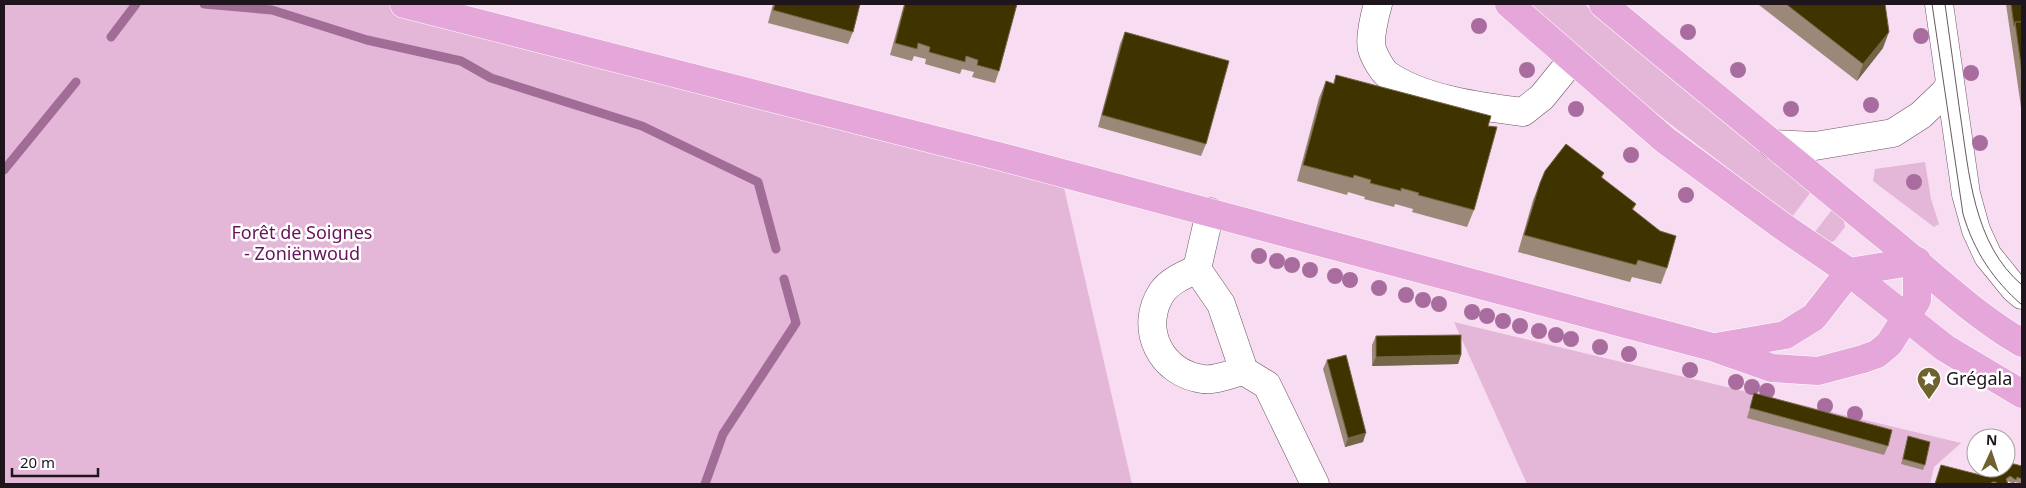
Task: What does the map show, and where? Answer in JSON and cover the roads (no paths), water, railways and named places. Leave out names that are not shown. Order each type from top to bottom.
[{"type":"main road","points":[[404,4],[1210,212],[1712,347],[1772,368],[1818,371],[1877,354],[1889,344],[1917,300],[1917,261]]},
{"type":"main road","points":[[1509,4],[1665,140],[1782,226],[1849,272],[1957,356],[2022,394]]},
{"type":"main road","points":[[1603,4],[1917,261],[1984,319],[2021,340]]},
{"type":"main road","points":[[1712,347],[1785,335],[1814,317],[1849,272],[1917,261]]},
{"type":"street","points":[[1378,4],[1374,15],[1372,48],[1386,74],[1420,91],[1481,106],[1523,112],[1542,97],[1572,60]]},
{"type":"street","points":[[1939,4],[1966,194],[1976,230],[1988,256],[2005,278],[2022,295]]},
{"type":"street","points":[[1772,144],[1815,146],[1893,133],[1921,115],[1945,92],[1950,84]]},
{"type":"street","points":[[1210,212],[1196,269],[1221,304],[1244,370],[1267,385],[1315,484]]},
{"type":"street","points":[[1196,269],[1179,277],[1162,291],[1154,308],[1151,326],[1154,342],[1168,362],[1191,376],[1205,380],[1244,370]]},
{"type":"waterway","points":[[111,37],[136,4]]},
{"type":"waterway","points":[[204,4],[272,10],[367,40],[461,61],[491,78],[642,126],[758,182],[776,249]]},
{"type":"waterway","points":[[4,170],[76,82]]},
{"type":"waterway","points":[[705,484],[723,434],[796,323],[784,279]]},
{"type":"tram line","points":[[1932,4],[1963,214],[1973,240],[1993,275],[2022,305]]},
{"type":"tram line","points":[[1945,4],[1967,159],[1976,206],[1983,228],[1993,249],[2006,268],[2022,285]]},
{"type":"place","name":"Grégala","points":[[1929,400]]},
{"type":"park label","name":"Forêt de Soignes - Zoniënwoud","points":[[302,243]]}]
